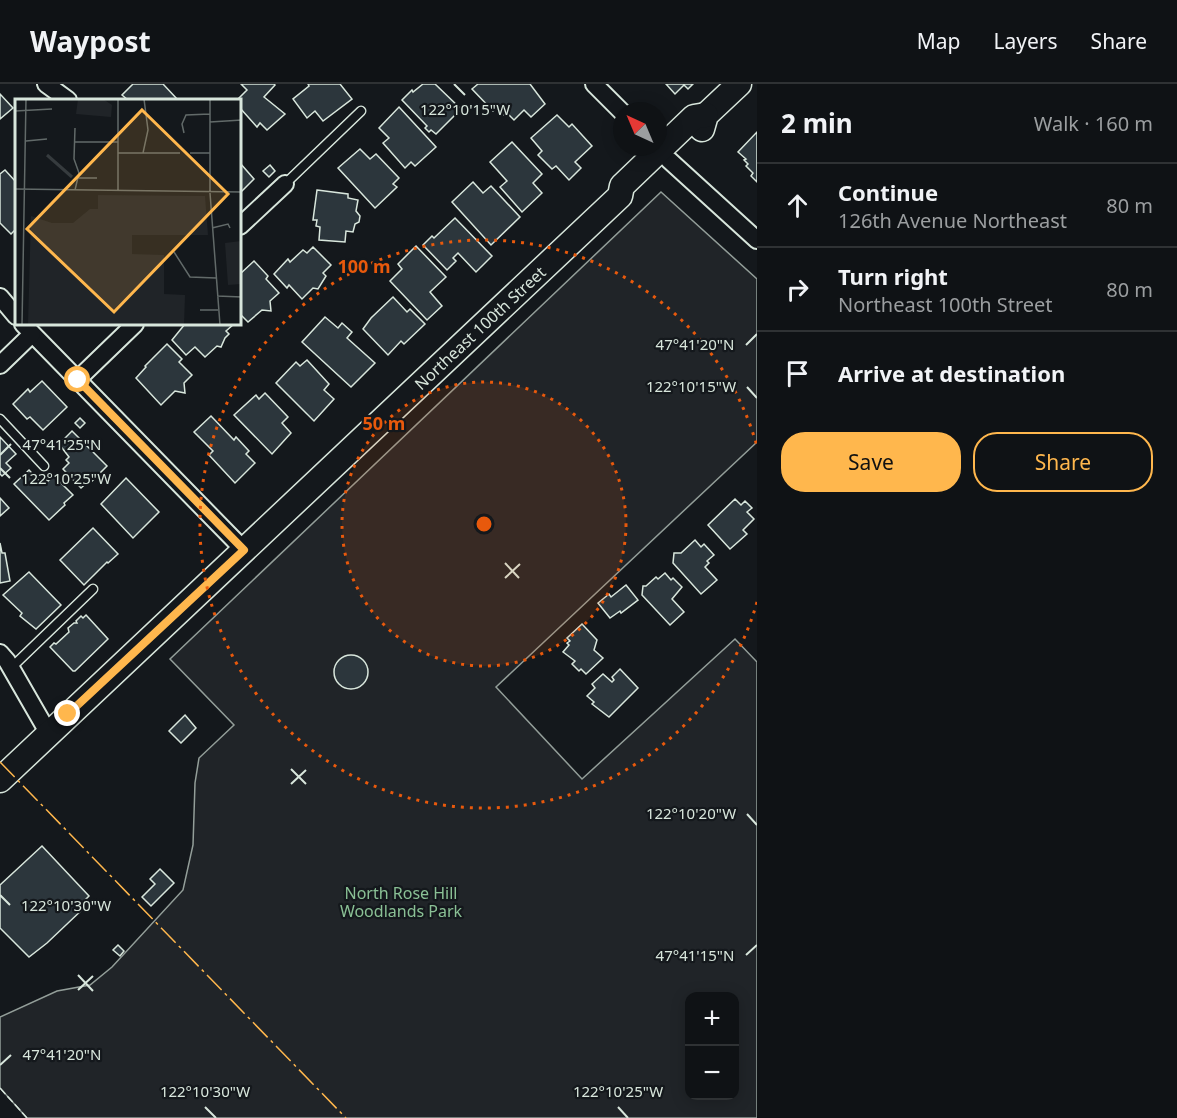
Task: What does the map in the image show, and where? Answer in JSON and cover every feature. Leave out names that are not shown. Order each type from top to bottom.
[{"type":"street","points":[[46,84],[67,99]]},
{"type":"street","points":[[594,84],[613,103]]},
{"type":"street","name":"Northeast 100th Street","points":[[667,146],[694,117],[706,115],[739,84]]},
{"type":"street","name":"Northeast 100th Street","points":[[0,780],[620,196],[622,186],[656,156]]},
{"type":"street","points":[[665,156],[757,240]]},
{"type":"street","points":[[242,224],[285,184]]},
{"type":"street","points":[[0,297],[15,315]]},
{"type":"street","points":[[78,380],[133,326]]},
{"type":"street","points":[[0,365],[28,329],[244,550]]},
{"type":"street","points":[[0,653],[49,734]]},
{"type":"lane","points":[[285,184],[361,111]]},
{"type":"lane","points":[[0,419],[44,466]]},
{"type":"lane","points":[[11,668],[93,589]]},
{"type":"green space","name":"North Rose Hill Woodlands Park","points":[[661,192],[757,279],[757,442],[496,687],[582,779],[735,639],[757,662],[757,1118],[27,1118],[0,1088],[0,1017],[57,991],[90,985],[112,967],[183,890],[193,845],[195,783],[199,758],[234,725],[170,659]]},
{"type":"building","points":[[133,84],[163,84],[177,99],[127,99],[122,95]]},
{"type":"building","points":[[241,84],[274,84],[264,97],[285,114],[267,130],[260,123],[257,127],[242,110],[242,99],[238,99],[247,90]]},
{"type":"building","points":[[308,84],[340,84],[352,99],[323,121],[315,111],[307,118],[293,99],[309,86]]},
{"type":"building","points":[[423,84],[435,84],[461,109],[436,134],[425,128],[427,126],[402,100],[412,90],[413,92]]},
{"type":"building","points":[[478,84],[530,84],[545,104],[531,117],[524,110],[514,120],[506,112],[504,115],[497,107],[493,111],[472,89]]},
{"type":"building","points":[[666,84],[693,84],[688,89],[684,85],[675,94]]},
{"type":"building","points":[[0,94],[13,108],[0,119]]},
{"type":"building","points":[[399,107],[436,147],[415,166],[411,162],[405,168],[383,143],[389,138],[379,128]]},
{"type":"building","points":[[557,115],[569,127],[572,124],[592,146],[575,162],[581,168],[569,180],[556,166],[552,169],[538,155],[542,151],[531,138]]},
{"type":"building","points":[[757,132],[757,182],[751,176],[753,173],[746,166],[748,164],[744,160],[746,159],[738,152]]},
{"type":"building","points":[[512,142],[542,174],[533,183],[542,193],[522,212],[500,187],[507,181],[490,162]]},
{"type":"building","points":[[360,149],[370,159],[376,154],[399,178],[393,184],[397,187],[375,208],[338,168]]},
{"type":"building","points":[[242,165],[254,179],[242,191]]},
{"type":"building","points":[[270,165],[275,171],[269,177],[263,171]]},
{"type":"building","points":[[5,170],[15,181],[15,230],[11,234],[0,223],[0,174]]},
{"type":"building","points":[[473,182],[483,193],[491,186],[520,217],[491,245],[452,202]]},
{"type":"building","points":[[317,190],[348,194],[348,198],[358,200],[356,211],[360,216],[359,222],[355,224],[353,232],[346,231],[345,242],[319,240],[320,227],[316,226],[317,220],[313,220]]},
{"type":"building","points":[[455,218],[492,256],[476,272],[458,253],[453,258],[456,261],[447,270],[423,245]]},
{"type":"building","points":[[416,246],[446,277],[430,292],[442,306],[427,320],[390,281],[402,269],[398,264]]},
{"type":"building","points":[[313,247],[331,265],[323,273],[326,276],[318,289],[313,288],[302,299],[274,274],[288,259],[290,262],[303,250],[307,253]]},
{"type":"building","points":[[254,261],[279,293],[270,301],[271,311],[262,310],[248,322],[242,316],[242,272]]},
{"type":"building","points":[[393,297],[407,312],[410,309],[425,324],[404,344],[401,341],[388,355],[363,329]]},
{"type":"building","points":[[325,317],[338,328],[342,323],[352,332],[347,338],[375,363],[351,387],[302,342]]},
{"type":"building","points":[[183,326],[232,326],[226,331],[229,334],[221,347],[217,346],[205,357],[195,347],[186,355],[172,340]]},
{"type":"building","points":[[167,344],[182,359],[179,362],[192,375],[184,383],[185,393],[175,391],[161,405],[136,378]]},
{"type":"building","points":[[307,360],[329,384],[324,390],[334,399],[314,421],[276,383],[296,362],[300,366]]},
{"type":"building","points":[[42,381],[67,407],[43,430],[30,417],[27,419],[13,404],[28,389],[30,392]]},
{"type":"building","points":[[265,393],[288,417],[282,423],[291,433],[272,454],[234,415],[256,395],[259,399]]},
{"type":"building","points":[[211,416],[234,440],[236,437],[249,451],[246,454],[255,463],[235,483],[209,455],[213,451],[194,432]]},
{"type":"building","points":[[80,418],[85,423],[80,428],[75,423]]},
{"type":"building","points":[[72,431],[107,466],[81,488],[63,469],[69,463],[66,460],[69,457],[59,444]]},
{"type":"building","points":[[0,437],[16,454],[6,463],[11,468],[2,476],[0,474]]},
{"type":"building","points":[[29,470],[41,483],[54,476],[73,495],[49,520],[14,484]]},
{"type":"building","points":[[126,478],[159,512],[133,538],[101,504]]},
{"type":"building","points":[[0,498],[9,508],[0,516]]},
{"type":"building","points":[[735,499],[741,505],[745,501],[752,508],[747,512],[754,519],[743,530],[747,534],[730,549],[708,525]]},
{"type":"building","points":[[93,528],[118,554],[84,585],[60,560]]},
{"type":"building","points":[[695,540],[701,547],[704,544],[714,555],[707,561],[709,563],[705,567],[717,580],[701,594],[673,563],[674,553],[681,553]]},
{"type":"building","points":[[0,543],[2,553],[5,553],[10,581],[0,583]]},
{"type":"building","points":[[29,572],[61,605],[36,629],[20,616],[22,613],[3,595]]},
{"type":"building","points":[[665,573],[682,587],[672,599],[684,612],[670,625],[642,595],[643,586]]},
{"type":"building","points":[[626,585],[638,600],[610,618],[598,603],[609,594],[611,597]]},
{"type":"building","points":[[86,615],[108,639],[73,671],[50,647],[69,632],[68,628],[77,623],[76,621],[81,616],[83,618]]},
{"type":"building","points":[[582,624],[597,640],[594,650],[603,658],[586,674],[581,669],[579,671],[572,664],[575,661],[563,652],[569,645],[567,643],[570,641],[567,638]]},
{"type":"building","points":[[351,655],[363,660],[368,672],[363,684],[351,689],[339,684],[334,672],[339,660]]},
{"type":"building","points":[[620,669],[638,688],[609,717],[592,704],[594,702],[587,696],[595,688],[592,684],[603,674],[612,682],[614,680],[612,677]]},
{"type":"building","points":[[185,715],[196,728],[181,743],[169,731]]},
{"type":"building","points":[[42,846],[89,896],[82,903],[85,907],[29,957],[0,928],[0,885]]},
{"type":"building","points":[[160,869],[174,883],[151,906],[142,897],[155,884],[150,879]]},
{"type":"building","points":[[118,945],[124,951],[120,956],[113,950]]},
{"type":"fence","points":[[0,1088],[27,1118]]},
{"type":"power","points":[[0,762],[346,1118]]},
{"type":"route","points":[[68,714],[244,550],[78,380]]}]
